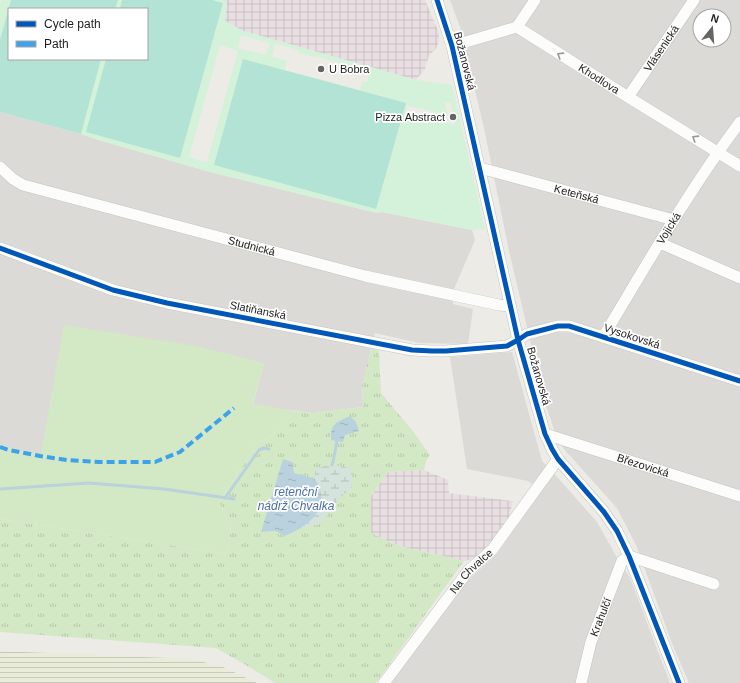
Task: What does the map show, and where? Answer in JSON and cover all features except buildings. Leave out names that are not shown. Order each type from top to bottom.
[{"type":"street","name":"Božanovská","points":[[437,0],[452,46],[518,340],[545,434],[558,459],[604,512],[617,531],[629,556],[678,683]]},
{"type":"street","points":[[452,46],[517,27],[535,0]]},
{"type":"street","name":"Vlásenická","points":[[628,97],[694,0]]},
{"type":"street","name":"Khodlova","points":[[517,27],[740,166]]},
{"type":"street","name":"Vojická","points":[[603,337],[674,220],[718,152],[740,122]]},
{"type":"street","name":"Studnická","points":[[0,167],[12,179],[23,186],[365,276],[499,305],[510,306]]},
{"type":"street","name":"Keteňská","points":[[480,168],[674,220]]},
{"type":"street","points":[[660,243],[740,278]]},
{"type":"street","name":"Slatiňanská","points":[[0,248],[114,290],[167,303],[412,350],[446,351],[507,346],[518,340]]},
{"type":"street","name":"Vysokovská","points":[[518,340],[527,334],[558,326],[569,326],[740,381]]},
{"type":"street","name":"Březovická","points":[[545,434],[740,496]]},
{"type":"street","name":"Na Chvalce","points":[[384,683],[468,571],[492,550],[558,459]]},
{"type":"street","points":[[629,556],[714,584]]},
{"type":"street","name":"Krahulčí","points":[[580,683],[590,642],[622,561],[629,556]]},
{"type":"shaded area","points":[[221,0],[425,0],[439,33],[439,42],[435,50],[429,55],[425,69],[416,80],[243,31],[225,21],[227,2]]},
{"type":"shaded area","points":[[450,0],[740,0],[740,683],[689,683],[673,646],[636,545],[617,508],[563,448],[554,430],[544,399],[509,251],[484,128],[460,27]]},
{"type":"shaded area","points":[[0,112],[210,172],[377,213],[382,212],[472,230],[475,240],[454,289],[453,304],[473,309],[468,344],[419,343],[375,333],[362,387],[363,407],[313,413],[253,405],[264,363],[41,455],[19,451],[0,444]]},
{"type":"shaded area","points":[[512,352],[542,461],[597,522],[630,578],[670,683],[391,683],[464,584],[497,554],[542,491],[528,481],[467,469],[450,357]]},
{"type":"shaded area","points":[[424,470],[448,480],[449,493],[513,501],[509,518],[500,533],[476,558],[464,561],[399,546],[371,533],[371,496],[388,472]]},
{"type":"green space","points":[[1,0],[221,0],[227,2],[225,21],[243,31],[416,80],[452,85],[485,229],[472,230],[382,212],[377,213],[210,172],[0,112]],"holes":[[[241,35],[270,43],[266,55],[238,48]],[[275,44],[299,50],[299,53],[370,71],[367,82],[363,81],[360,90],[285,70],[287,61],[272,57]],[[220,45],[238,51],[207,162],[189,157]],[[450,102],[455,125],[406,112],[407,105],[421,109],[421,107],[423,107],[422,109],[448,116],[445,103]]]},
{"type":"green space","points":[[11,0],[118,0],[115,8],[9,8]]},
{"type":"green space","points":[[122,0],[212,0],[223,3],[180,158],[86,132],[106,60],[148,60],[148,8],[120,8]]},
{"type":"green space","points":[[8,11],[8,60],[101,60],[81,134],[0,112],[0,40]]},
{"type":"green space","points":[[243,59],[406,103],[376,209],[214,165]]},
{"type":"green space","points":[[64,325],[196,346],[264,363],[253,404],[295,411],[271,437],[258,442],[219,502],[231,529],[227,554],[0,519],[0,444],[19,451],[41,454]]},
{"type":"green space","points":[[371,348],[379,351],[381,393],[412,430],[430,455],[426,461],[424,470],[388,472],[371,496],[371,533],[399,546],[464,561],[376,683],[275,683],[216,648],[0,632],[0,519],[227,554],[231,529],[219,502],[258,442],[271,437],[295,411],[313,413],[363,407],[362,387]],"holes":[[[311,521],[293,533],[285,536],[275,531],[261,532]]]},
{"type":"green space","points":[[330,465],[343,466],[352,470],[352,488],[339,498],[326,517],[317,525],[301,527],[311,521],[318,512],[321,500],[320,490],[314,478],[316,468]]},
{"type":"green space","points":[[0,651],[191,659],[223,667],[257,683],[0,683]]},
{"type":"water","points":[[350,416],[356,422],[359,431],[345,435],[343,442],[331,440],[332,430],[335,424]]},
{"type":"water","name":"retenční nádrž Chvalka","points":[[283,459],[292,462],[294,473],[314,478],[320,488],[321,498],[320,505],[313,518],[300,529],[285,536],[275,531],[261,532]]},
{"type":"waterway","points":[[332,465],[337,441]]},
{"type":"waterway","points":[[225,498],[259,450],[264,448],[269,449]]},
{"type":"waterway","points":[[0,489],[89,483],[164,489],[234,499]]},
{"type":"marked path","points":[[0,447],[9,450],[67,460],[100,462],[155,462],[180,452],[234,408]]},
{"type":"cycle path","points":[[437,0],[452,46],[518,340],[545,434],[558,459],[604,512],[617,531],[629,556],[679,683]]},
{"type":"cycle path","points":[[0,248],[113,290],[167,303],[412,350],[446,351],[507,346],[527,334],[558,326],[569,326],[740,381]]},
{"type":"place","name":"U Bobra","points":[[321,69]]},
{"type":"place","name":"Pizza Abstract","points":[[453,117]]}]
